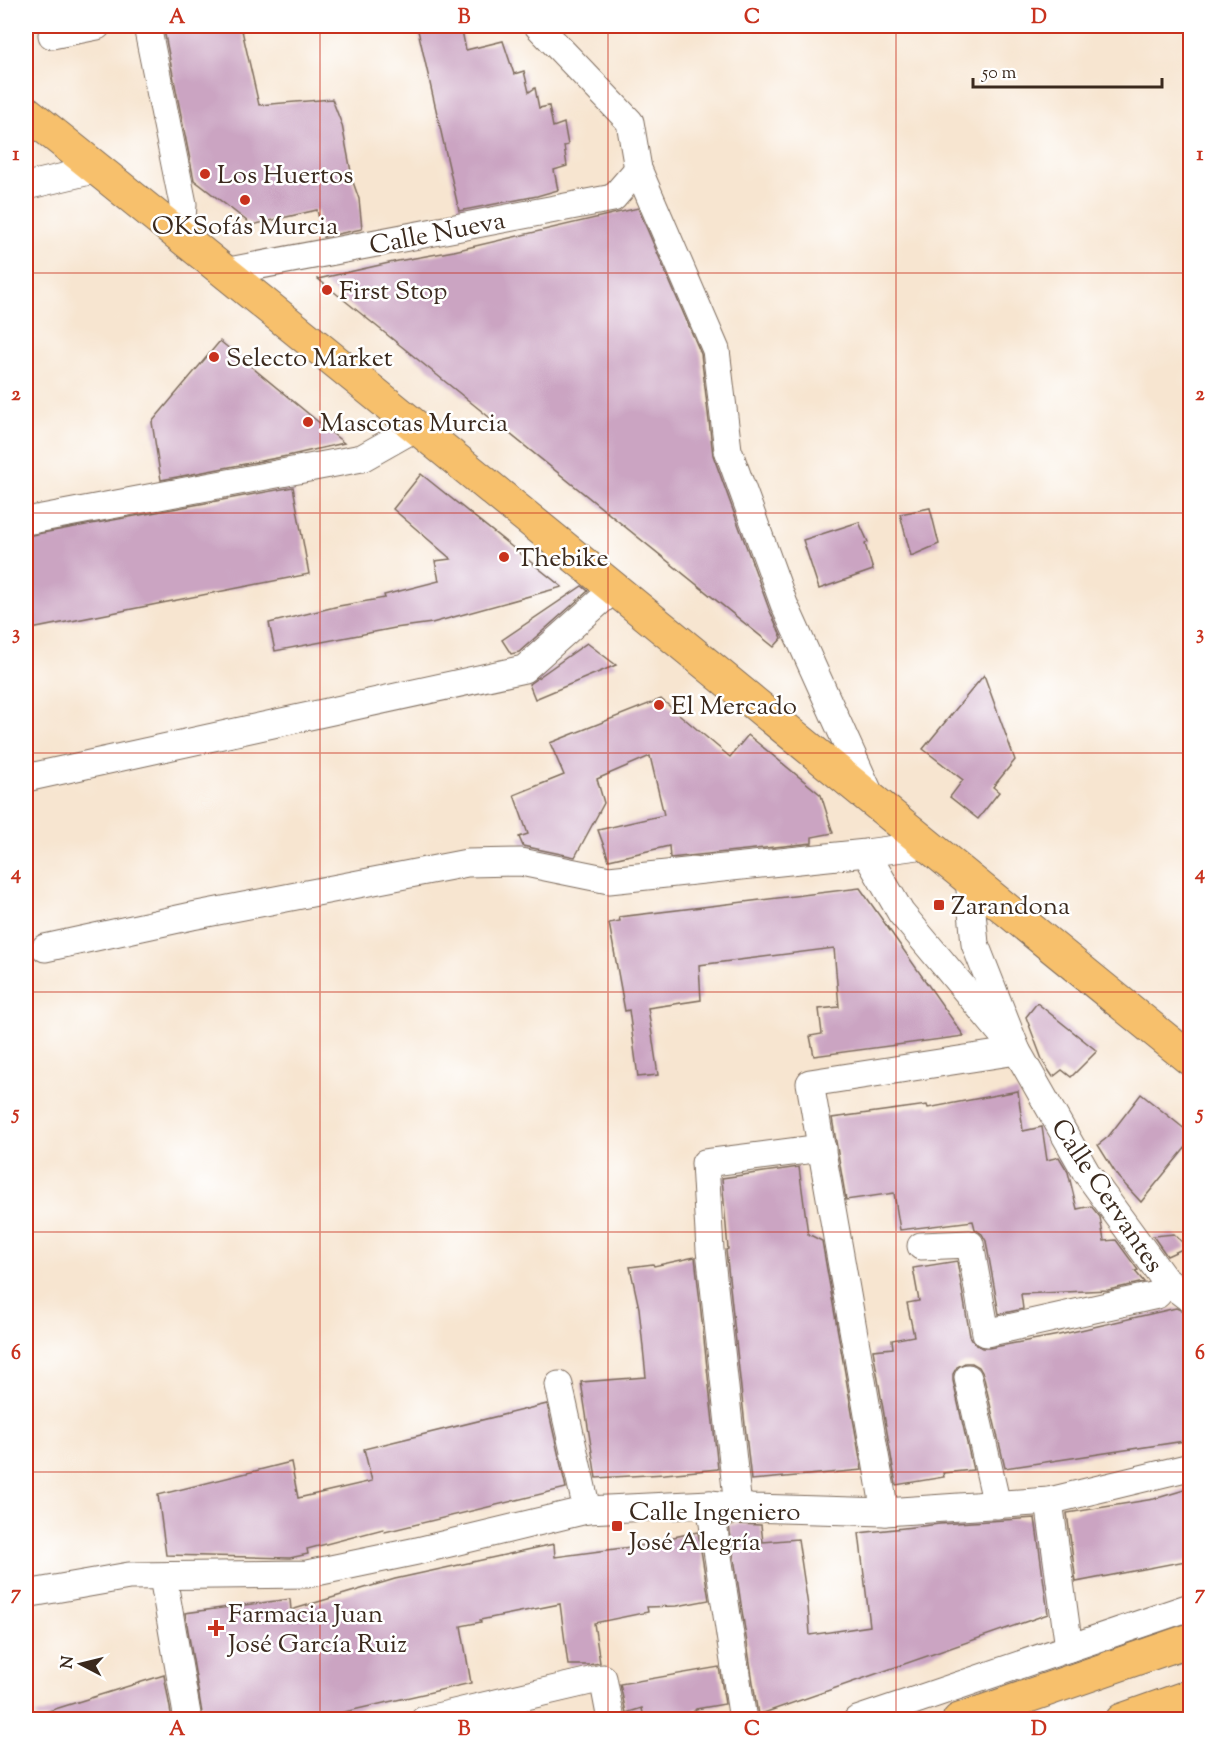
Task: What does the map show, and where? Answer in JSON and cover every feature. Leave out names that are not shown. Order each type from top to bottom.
[{"type":"main road","points":[[26,112],[615,588],[925,845],[1191,1059]]},
{"type":"main road","points":[[959,1719],[1191,1640]]},
{"type":"main road","points":[[1122,1719],[1191,1696]]},
{"type":"street","points":[[52,35],[97,26]]},
{"type":"street","points":[[147,26],[183,204],[181,237]]},
{"type":"street","points":[[538,26],[630,122],[638,169],[716,350],[728,450],[784,604],[874,802]]},
{"type":"street","name":"Calle Nueva","points":[[224,272],[613,198],[638,169]]},
{"type":"street","points":[[26,186],[98,170]]},
{"type":"street","points":[[26,521],[362,458],[415,428]]},
{"type":"street","points":[[26,778],[524,669],[615,588]]},
{"type":"street","points":[[45,948],[192,916],[467,863],[521,862],[609,880],[866,854],[925,845]]},
{"type":"street","name":"Calle Cervantes","points":[[866,854],[901,913],[1017,1051]]},
{"type":"street","name":"Calle Cervantes","points":[[969,879],[975,944],[1017,1051],[1086,1172],[1168,1282],[1191,1299]]},
{"type":"street","points":[[885,1512],[810,1083],[1017,1051]]},
{"type":"street","points":[[738,1507],[710,1250],[705,1163],[822,1148]]},
{"type":"street","points":[[921,1246],[970,1244],[986,1333],[1157,1295],[1168,1282]]},
{"type":"street","points":[[968,1378],[997,1505]]},
{"type":"street","points":[[559,1385],[586,1510]]},
{"type":"street","points":[[26,1594],[114,1578],[308,1574],[417,1551],[586,1510],[710,1504],[885,1512],[1049,1502],[1191,1467]]},
{"type":"street","points":[[1049,1502],[1069,1648]]},
{"type":"street","points":[[710,1504],[742,1719]]},
{"type":"street","points":[[163,1577],[188,1719]]},
{"type":"street","points":[[856,1719],[1185,1611]]},
{"type":"street","points":[[424,1719],[603,1678],[610,1719]]},
{"type":"building","points":[[182,26],[241,26],[259,105],[332,99],[342,125],[353,182],[359,199],[362,229],[323,237],[317,210],[252,225],[194,180],[164,30]]},
{"type":"building","points":[[417,26],[461,26],[466,50],[503,41],[514,74],[524,71],[529,92],[535,88],[539,108],[549,106],[553,127],[564,123],[568,145],[564,146],[567,166],[554,170],[558,190],[459,211]]},
{"type":"building","points":[[638,208],[701,354],[713,455],[769,609],[782,638],[774,647],[318,279],[454,251]]},
{"type":"building","points":[[220,341],[344,443],[161,480],[152,422]]},
{"type":"building","points":[[421,474],[562,587],[432,623],[275,651],[269,623],[339,606],[385,598],[384,595],[439,581],[435,561],[451,559],[393,509]]},
{"type":"building","points":[[293,487],[309,574],[26,630],[26,536]]},
{"type":"building","points":[[930,508],[939,544],[911,556],[900,514]]},
{"type":"building","points":[[859,522],[868,542],[865,544],[873,570],[819,589],[803,540]]},
{"type":"building","points":[[582,586],[588,591],[519,652],[511,654],[502,640]]},
{"type":"building","points":[[587,643],[616,665],[535,699],[529,684]]},
{"type":"building","points":[[984,675],[1015,760],[993,787],[999,792],[978,819],[950,797],[963,780],[923,749]]},
{"type":"building","points":[[661,699],[730,757],[748,735],[821,795],[833,833],[812,837],[812,843],[670,858],[669,846],[609,860],[598,830],[664,815],[650,756],[597,779],[604,803],[575,857],[523,846],[519,837],[528,834],[514,795],[564,775],[550,743]]},
{"type":"building","points":[[860,888],[964,1036],[814,1056],[810,1036],[822,1034],[819,1009],[839,1007],[834,948],[699,965],[701,1000],[648,1008],[658,1075],[638,1077],[629,1010],[625,1011],[609,923],[620,921],[619,917]]},
{"type":"building","points":[[1037,1003],[1097,1051],[1071,1077],[1062,1070],[1053,1077],[1043,1062],[1026,1017]]},
{"type":"building","points":[[1018,1091],[1023,1131],[1042,1127],[1047,1160],[1059,1157],[1068,1172],[1077,1209],[1091,1206],[1100,1217],[1104,1241],[1116,1240],[1144,1282],[1108,1290],[1021,1294],[1023,1309],[999,1314],[986,1241],[975,1229],[973,1221],[900,1230],[894,1193],[846,1200],[832,1118],[927,1105],[928,1108]]},
{"type":"building","points":[[1141,1094],[1191,1134],[1191,1141],[1141,1202],[1118,1177],[1098,1145],[1108,1137]]},
{"type":"building","points":[[799,1167],[808,1234],[822,1241],[862,1470],[751,1480],[726,1250],[728,1249],[722,1178]]},
{"type":"building","points":[[1174,1234],[1187,1247],[1167,1256],[1153,1236]]},
{"type":"building","points":[[695,1257],[718,1469],[596,1478],[581,1382],[646,1377],[639,1308],[630,1267],[653,1264],[654,1266]]},
{"type":"building","points":[[957,1261],[970,1336],[975,1344],[982,1348],[1059,1335],[1176,1308],[1191,1314],[1191,1440],[1005,1468],[983,1374],[979,1367],[972,1363],[965,1363],[957,1367],[953,1374],[953,1381],[973,1470],[943,1473],[944,1477],[896,1485],[873,1350],[893,1348],[892,1340],[914,1336],[907,1303],[919,1301],[913,1268]]},
{"type":"building","points":[[547,1404],[566,1488],[385,1532],[383,1529],[307,1549],[308,1554],[290,1558],[166,1555],[158,1495],[291,1462],[298,1498],[372,1481],[364,1449]]},
{"type":"building","points":[[1191,1488],[1191,1560],[1076,1582],[1067,1513],[1154,1499]]},
{"type":"building","points":[[1035,1518],[1048,1614],[758,1715],[729,1525],[761,1525],[763,1542],[798,1539],[810,1635],[870,1626],[859,1533],[940,1524]]},
{"type":"building","points":[[698,1532],[709,1600],[677,1606],[647,1607],[648,1612],[594,1623],[600,1663],[568,1665],[560,1604],[461,1626],[471,1683],[314,1719],[203,1719],[185,1613],[290,1599],[291,1610],[395,1579],[554,1544],[555,1557],[653,1544],[664,1539]]},
{"type":"building","points":[[719,1667],[725,1704],[696,1709],[687,1719],[644,1719],[642,1708],[626,1713],[620,1684]]},
{"type":"building","points":[[164,1675],[172,1719],[37,1719],[36,1715]]},
{"type":"place","name":"Los Huertos","points":[[205,174]]},
{"type":"place","name":"OKSofás Murcia","points":[[245,200]]},
{"type":"place","name":"First Stop","points":[[327,290]]},
{"type":"place","name":"Selecto Market","points":[[214,357]]},
{"type":"place","name":"Mascotas Murcia","points":[[308,422]]},
{"type":"place","name":"Thebike","points":[[504,557]]},
{"type":"place","name":"El Mercado","points":[[659,705]]},
{"type":"place","name":"Zarandona","points":[[939,905]]},
{"type":"place","name":"Calle Ingeniero José Alegría","points":[[617,1526]]},
{"type":"place","name":"Farmacia Juan José García Ruiz","points":[[216,1628]]}]
